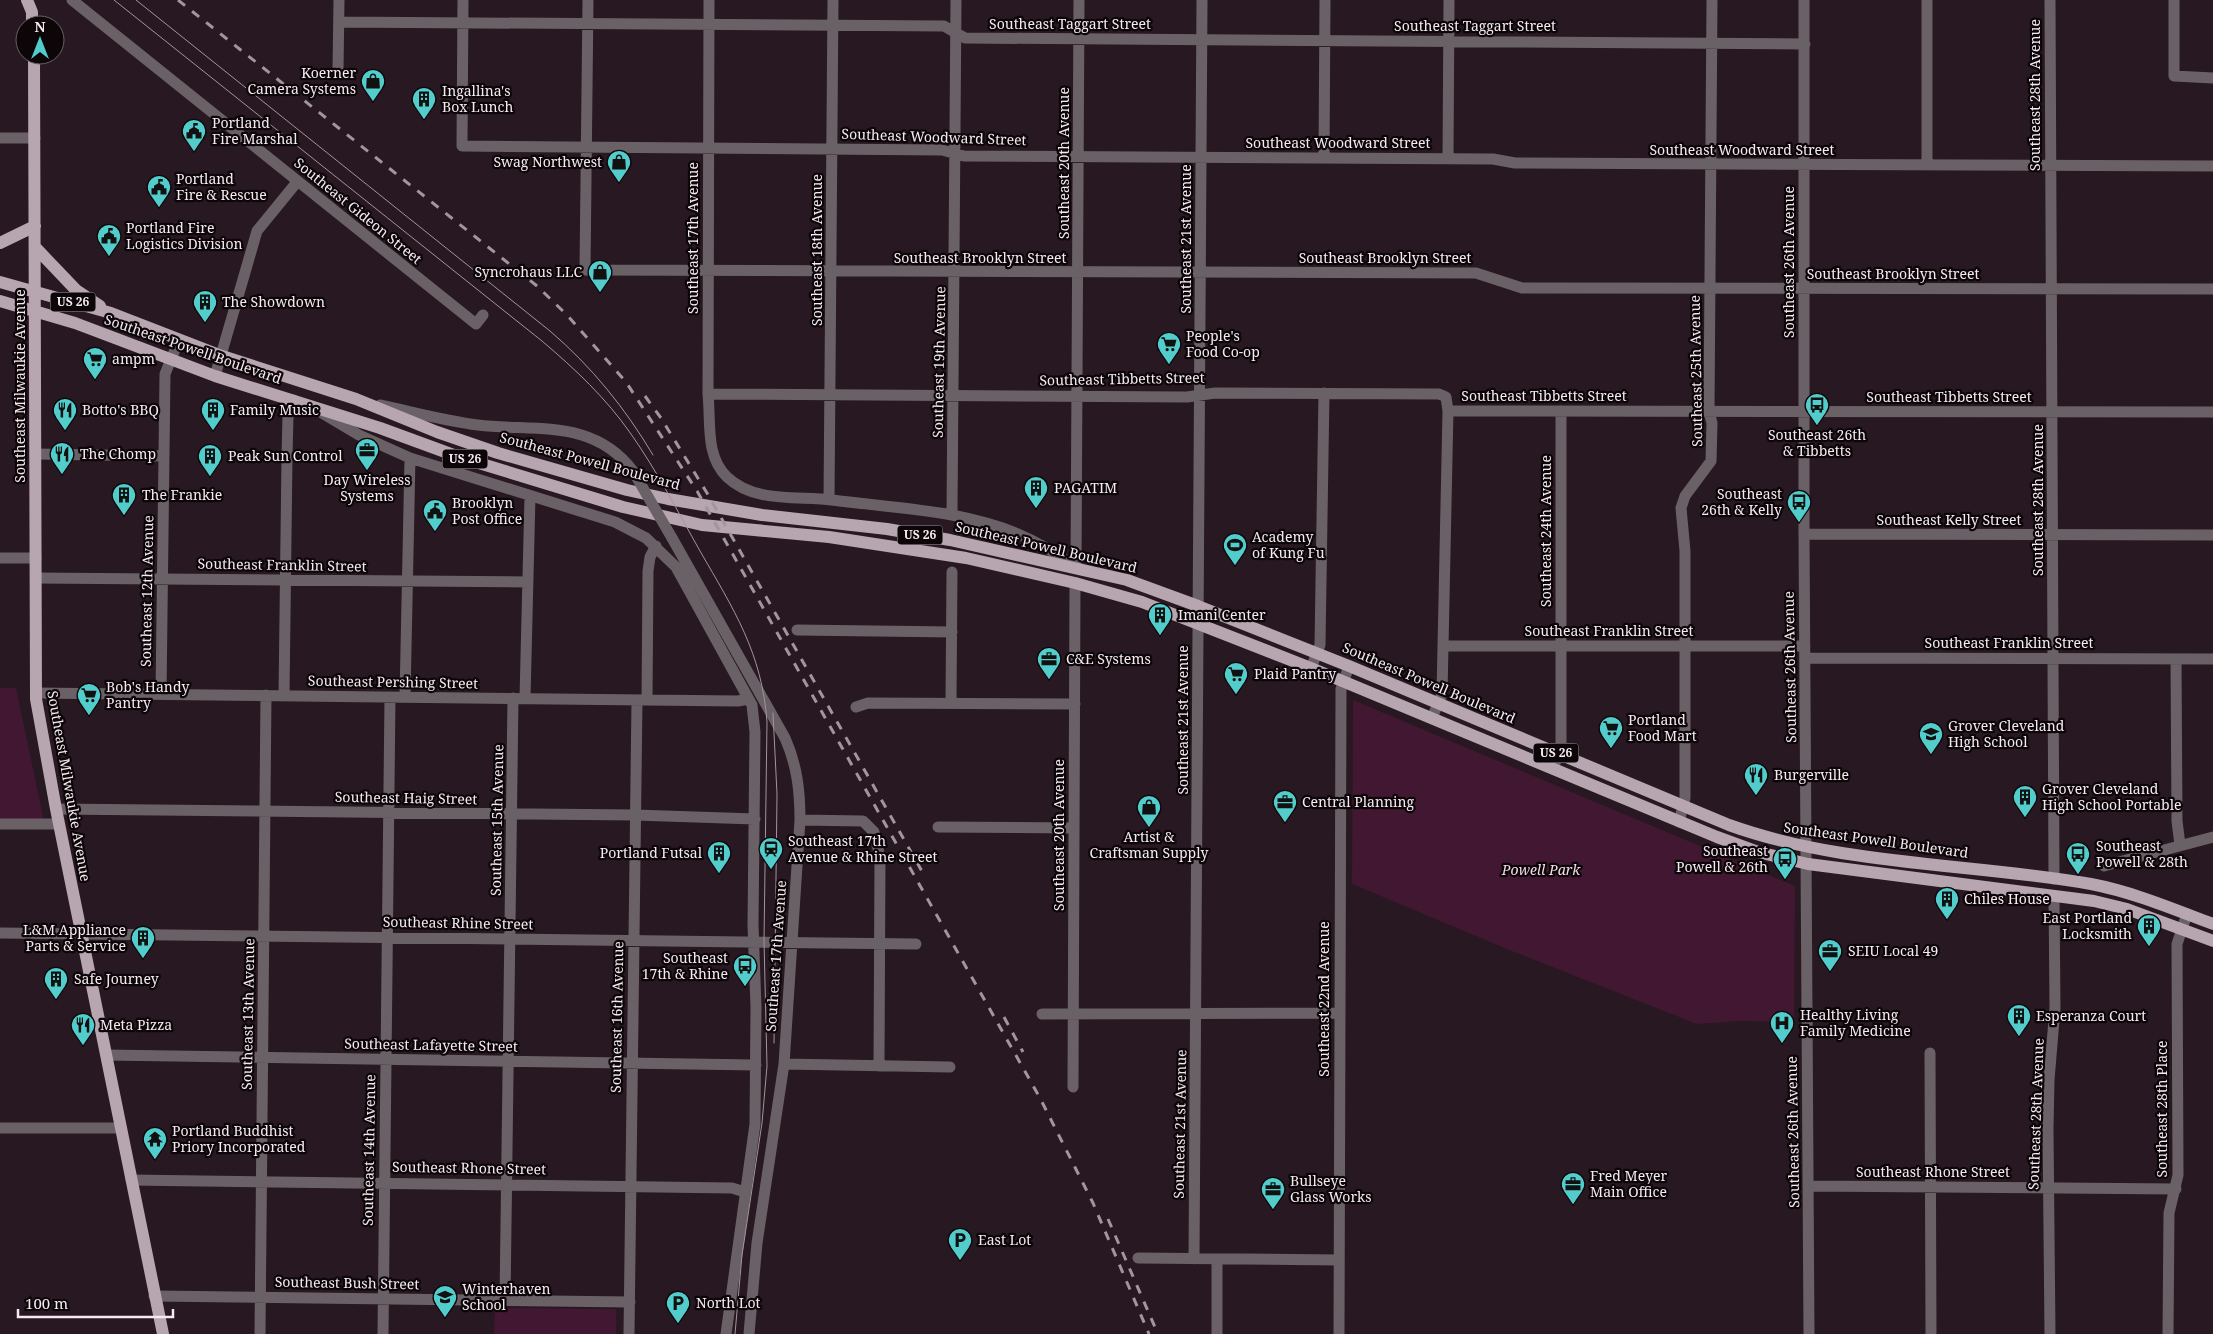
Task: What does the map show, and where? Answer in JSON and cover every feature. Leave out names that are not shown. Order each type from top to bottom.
[{"type":"main road","points":[[31,12],[39,0]]},
{"type":"main road","name":"Southeast Milwaukie Avenue","points":[[34,65],[34,454],[36,692],[38,715],[163,1334]]},
{"type":"main road","points":[[3,239],[35,226]]},
{"type":"main road","points":[[35,247],[76,290],[111,313]]},
{"type":"main road","name":"Southeast Powell Boulevard","points":[[0,282],[111,313],[222,356],[356,400],[437,432],[627,490],[668,500],[762,515],[887,529],[950,540],[1127,580],[1350,666],[1684,806],[1764,837],[1808,847],[2054,879],[2117,890],[2213,924]]},
{"type":"main road","name":"Southeast Powell Boulevard","points":[[0,302],[75,323],[215,376],[308,404],[475,462],[649,514],[731,529],[829,537],[931,552],[1076,583],[1142,602],[1344,681],[1679,822],[1749,849],[1808,864],[2111,904],[2213,941]]},
{"type":"street","name":"Southeast Gideon Street","points":[[72,0],[476,324],[483,315]]},
{"type":"street","points":[[338,71],[339,0]]},
{"type":"street","points":[[463,0],[463,23]]},
{"type":"street","points":[[586,148],[588,0]]},
{"type":"street","name":"Southeast 17th Avenue","points":[[709,0],[708,394],[710,441],[722,472],[739,487],[761,494],[829,500]]},
{"type":"street","name":"Southeast 18th Avenue","points":[[829,500],[832,272],[832,0]]},
{"type":"street","name":"Southeast 19th Avenue","points":[[952,515],[956,0]]},
{"type":"street","name":"Southeast 20th Avenue","points":[[1076,567],[1080,0]]},
{"type":"street","name":"Southeast 21st Avenue","points":[[1194,1259],[1202,0]]},
{"type":"street","points":[[1324,158],[1326,0]]},
{"type":"street","points":[[1448,158],[1449,0]]},
{"type":"street","name":"Southeast 25th Avenue","points":[[1679,822],[1684,806],[1685,551],[1682,508],[1685,496],[1711,462],[1712,423],[1709,412],[1712,0]]},
{"type":"street","name":"Southeast 26th Avenue","points":[[1804,0],[1804,534],[1808,847],[1809,1334]]},
{"type":"street","points":[[1927,0],[1927,166]]},
{"type":"street","name":"Southeast 28th Avenue","points":[[2050,0],[2049,166],[2053,413],[2054,879]]},
{"type":"street","points":[[2174,0],[2174,76],[2213,78]]},
{"type":"street","name":"Southeast Taggart Street","points":[[339,22],[944,26],[965,38],[1804,44]]},
{"type":"street","name":"Southeast Woodward Street","points":[[463,23],[462,146],[832,148],[942,150],[964,156],[1448,158],[1493,159],[1515,163],[1711,166],[2213,166]]},
{"type":"street","points":[[0,138],[35,138]]},
{"type":"street","name":"Southeast Brooklyn Street","points":[[586,148],[585,270],[955,273],[1476,273],[1522,288],[2213,289]]},
{"type":"street","points":[[215,376],[257,232],[297,182]]},
{"type":"street","name":"Southeast 12th Avenue","points":[[161,694],[165,374],[179,340]]},
{"type":"street","name":"Southeast Tibbetts Street","points":[[708,394],[1077,396],[1200,395],[1215,393],[1439,394],[1446,397],[1448,411],[2213,412]]},
{"type":"street","points":[[1311,668],[1320,644],[1324,393]]},
{"type":"street","points":[[284,695],[288,414],[294,400]]},
{"type":"street","name":"Southeast 17th Avenue","points":[[356,400],[465,423],[574,432],[606,444],[633,471],[786,738],[798,773],[800,820],[784,1064],[757,1243],[749,1334]]},
{"type":"street","name":"Southeast 17th Avenue","points":[[308,404],[359,435],[410,458],[621,525],[638,533],[656,546],[681,575],[748,699],[755,720],[753,941],[756,1065],[754,1139],[726,1334]]},
{"type":"street","points":[[1432,718],[1442,694],[1448,411]]},
{"type":"street","name":"Southeast 24th Avenue","points":[[1553,769],[1559,754],[1561,411]]},
{"type":"street","points":[[34,454],[164,456]]},
{"type":"street","points":[[405,697],[410,458]]},
{"type":"street","name":"Southeast 15th Avenue","points":[[505,1302],[510,1062],[511,815],[528,582],[530,496]]},
{"type":"street","points":[[829,500],[952,515],[1005,528],[1036,540],[1076,567]]},
{"type":"street","name":"Southeast Kelly Street","points":[[1804,534],[2213,535]]},
{"type":"street","name":"Southeast 16th Avenue","points":[[629,1334],[635,815],[648,571],[650,557],[656,546]]},
{"type":"street","points":[[0,558],[36,558]]},
{"type":"street","points":[[952,572],[952,702]]},
{"type":"street","name":"Southeast Franklin Street","points":[[36,578],[528,582]]},
{"type":"street","name":"Southeast 20th Avenue","points":[[1073,1087],[1076,583]]},
{"type":"street","points":[[798,630],[952,632]]},
{"type":"street","name":"Southeast Franklin Street","points":[[1443,646],[1805,646]]},
{"type":"street","name":"Southeast Franklin Street","points":[[1805,658],[2213,659]]},
{"type":"street","points":[[2176,659],[2177,821],[2180,845]]},
{"type":"street","name":"Southeast 22nd Avenue","points":[[1339,1334],[1338,1013],[1341,689],[1350,666]]},
{"type":"street","name":"Southeast Pershing Street","points":[[36,692],[738,701],[748,699]]},
{"type":"street","name":"Southeast 13th Avenue","points":[[260,1334],[266,695]]},
{"type":"street","name":"Southeast 14th Avenue","points":[[383,1334],[390,697]]},
{"type":"street","points":[[856,707],[868,703],[1075,704]]},
{"type":"street","name":"Southeast Haig Street","points":[[56,809],[635,815],[755,819]]},
{"type":"street","points":[[800,820],[863,821],[872,828],[880,857],[879,1066]]},
{"type":"street","points":[[0,824],[59,824]]},
{"type":"street","points":[[938,827],[1074,828]]},
{"type":"street","points":[[2104,866],[2213,837]]},
{"type":"street","name":"Southeast 28th Avenue","points":[[2050,1334],[2049,1080],[2055,1008],[2054,896]]},
{"type":"street","name":"Southeast 28th Place","points":[[2168,1334],[2169,1213],[2178,1175],[2177,944],[2187,914]]},
{"type":"street","name":"Southeast Rhine Street","points":[[0,933],[633,939],[916,944]]},
{"type":"street","points":[[1042,1014],[1338,1013]]},
{"type":"street","points":[[1930,1053],[1931,1334]]},
{"type":"street","name":"Southeast Lafayette Street","points":[[106,1055],[756,1065]]},
{"type":"street","points":[[784,1064],[950,1067]]},
{"type":"street","points":[[0,1128],[120,1128]]},
{"type":"street","name":"Southeast Rhone Street","points":[[131,1180],[631,1185],[732,1188],[745,1192]]},
{"type":"street","name":"Southeast Rhone Street","points":[[1809,1186],[2176,1188]]},
{"type":"street","points":[[1138,1258],[1339,1260]]},
{"type":"street","points":[[1217,1259],[1217,1334]]},
{"type":"street","name":"Southeast Bush Street","points":[[154,1296],[505,1302],[630,1302]]},
{"type":"green space","points":[[0,688],[16,688],[44,821],[0,820]]},
{"type":"green space","name":"Powell Park","points":[[1353,700],[1795,886],[1794,1022],[1742,1021],[1697,1024],[1512,951],[1352,884]]},
{"type":"green space","points":[[495,1308],[616,1309],[616,1334],[494,1334]]},
{"type":"tram line","points":[[114,0],[542,341],[590,384],[611,408],[650,462],[735,613],[753,653],[764,697],[767,722],[764,941],[767,1066],[762,1123],[742,1255],[735,1334]]},
{"type":"tram line","points":[[136,0],[550,331],[580,359],[607,389],[653,455]]},
{"type":"tram line","points":[[773,713],[777,794],[774,1043]]},
{"type":"railway","points":[[178,0],[537,286],[568,316],[626,382],[697,491],[1040,1098],[1093,1203],[1149,1334]]},
{"type":"railway","points":[[645,396],[661,418],[707,493],[923,873]]},
{"type":"railway","points":[[1004,1017],[1023,1052]]},
{"type":"railway","points":[[1108,1219],[1158,1334]]},
{"type":"place","name":"Koerner Camera Systems","points":[[373,102]]},
{"type":"place","name":"Ingallina's Box Lunch","points":[[424,120]]},
{"type":"place","name":"Portland Fire Marshal","points":[[194,152]]},
{"type":"place","name":"Swag Northwest","points":[[619,183]]},
{"type":"place","name":"Portland Fire & Rescue","points":[[159,208]]},
{"type":"place","name":"Portland Fire Logistics Division","points":[[109,257]]},
{"type":"place","name":"Syncrohaus LLC","points":[[600,293]]},
{"type":"place","name":"The Showdown","points":[[205,323]]},
{"type":"place","name":"People's Food Co-op","points":[[1169,365]]},
{"type":"place","name":"ampm","points":[[95,380]]},
{"type":"place","name":"Southeast 26th & Tibbetts","points":[[1817,426]]},
{"type":"place","name":"Botto's BBQ","points":[[65,431]]},
{"type":"place","name":"Family Music","points":[[213,431]]},
{"type":"place","name":"Day Wireless Systems","points":[[367,471]]},
{"type":"place","name":"The Chomp","points":[[62,475]]},
{"type":"place","name":"Peak Sun Control","points":[[210,477]]},
{"type":"place","name":"PAGATIM","points":[[1036,509]]},
{"type":"place","name":"The Frankie","points":[[124,516]]},
{"type":"place","name":"Southeast 26th & Kelly","points":[[1799,523]]},
{"type":"place","name":"Brooklyn Post Office","points":[[435,532]]},
{"type":"place","name":"Academy of Kung Fu","points":[[1235,566]]},
{"type":"place","name":"Imani Center","points":[[1160,636]]},
{"type":"place","name":"C&E Systems","points":[[1049,680]]},
{"type":"place","name":"Plaid Pantry","points":[[1236,695]]},
{"type":"place","name":"Bob's Handy Pantry","points":[[89,716]]},
{"type":"place","name":"Portland Food Mart","points":[[1611,749]]},
{"type":"place","name":"Grover Cleveland High School","points":[[1931,755]]},
{"type":"place","name":"Burgerville","points":[[1756,796]]},
{"type":"place","name":"Grover Cleveland High School Portable","points":[[2025,818]]},
{"type":"place","name":"Central Planning","points":[[1285,823]]},
{"type":"place","name":"Artist & Craftsman Supply","points":[[1149,828]]},
{"type":"place","name":"Southeast 17th Avenue & Rhine Street","points":[[771,870]]},
{"type":"place","name":"Portland Futsal","points":[[719,874]]},
{"type":"place","name":"Southeast Powell & 28th","points":[[2078,875]]},
{"type":"place","name":"Southeast Powell & 26th","points":[[1785,880]]},
{"type":"place","name":"Chiles House","points":[[1947,920]]},
{"type":"place","name":"East Portland Locksmith","points":[[2149,947]]},
{"type":"place","name":"L&M Appliance Parts & Service","points":[[143,959]]},
{"type":"place","name":"SEIU Local 49","points":[[1830,972]]},
{"type":"place","name":"Southeast 17th & Rhine","points":[[745,987]]},
{"type":"place","name":"Safe Journey","points":[[56,1000]]},
{"type":"place","name":"Esperanza Court","points":[[2019,1037]]},
{"type":"place","name":"Healthy Living Family Medicine","points":[[1782,1044]]},
{"type":"place","name":"Meta Pizza","points":[[83,1046]]},
{"type":"place","name":"Portland Buddhist Priory Incorporated","points":[[155,1160]]},
{"type":"place","name":"Fred Meyer Main Office","points":[[1573,1205]]},
{"type":"place","name":"Bullseye Glass Works","points":[[1273,1210]]},
{"type":"place","name":"East Lot","points":[[960,1261]]},
{"type":"place","name":"Winterhaven School","points":[[445,1318]]},
{"type":"place","name":"North Lot","points":[[678,1324]]}]
